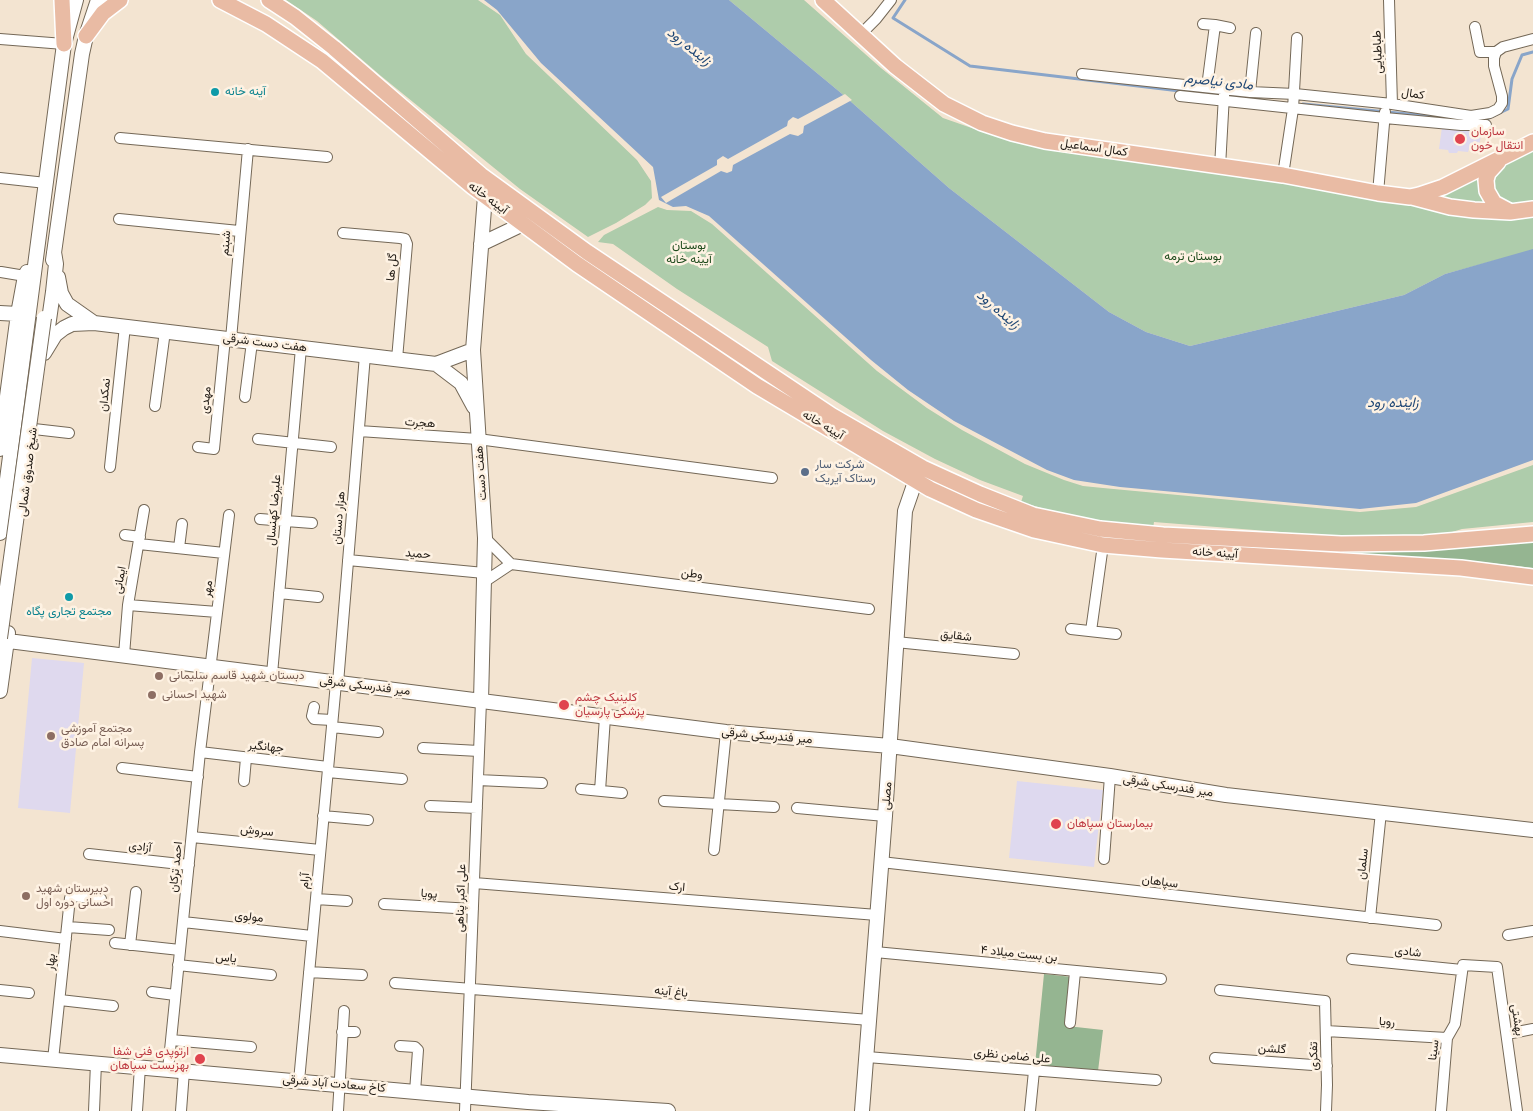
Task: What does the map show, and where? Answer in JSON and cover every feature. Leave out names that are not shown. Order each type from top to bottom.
[{"type":"main road","points":[[62,0],[64,44]]},
{"type":"main road","name":"شیخ صدوق شمالی","points":[[0,449],[2,428],[23,315],[37,256],[64,44],[76,0]]},
{"type":"main road","name":"شیخ صدوق شمالی","points":[[0,691],[2,640],[44,318],[55,258],[86,36],[98,0]]},
{"type":"main road","points":[[86,36],[102,13],[120,0]]},
{"type":"main road","name":"آیینه خانه","points":[[220,0],[274,29],[322,61],[485,196],[577,264],[757,386],[915,482],[976,510],[1034,530],[1103,544],[1244,555],[1461,568],[1533,577]]},
{"type":"main road","name":"آیینه خانه","points":[[269,0],[295,16],[334,48],[481,175],[587,252],[831,415],[924,468],[980,494],[1033,515],[1100,529],[1162,535],[1341,544],[1424,543],[1533,534]]},
{"type":"main road","name":"کمال اسماعیل","points":[[823,0],[895,66],[944,104],[982,123],[1044,141],[1283,175],[1378,194],[1408,196],[1419,195],[1443,187],[1533,142]]},
{"type":"main road","points":[[274,29],[276,18],[285,10]]},
{"type":"main road","points":[[1509,154],[1492,167],[1486,180],[1487,191],[1494,203],[1510,212]]},
{"type":"main road","name":"هفت دست","points":[[481,701],[485,538],[473,350],[485,196]]},
{"type":"main road","name":"کمال اسماعیل","points":[[1408,196],[1450,207],[1510,212],[1533,209]]},
{"type":"main road","points":[[481,244],[523,224]]},
{"type":"main road","name":"شیخ صدوق شمالی","points":[[0,533],[23,315],[25,276],[37,256]]},
{"type":"main road","points":[[55,258],[61,293],[67,304],[94,323]]},
{"type":"main road","name":"شیخ صدوق شمالی","points":[[2,640],[54,292],[55,258]]},
{"type":"main road","points":[[0,313],[23,315]]},
{"type":"main road","name":"هفت دست شرقی","points":[[44,353],[56,335],[64,328],[72,324],[94,323],[436,364]]},
{"type":"main road","points":[[436,364],[473,350]]},
{"type":"main road","points":[[436,364],[460,383],[477,411]]},
{"type":"main road","name":"مصلی","points":[[862,1111],[886,816],[905,511],[915,482],[924,468]]},
{"type":"main road","points":[[1244,539],[1244,555]]},
{"type":"main road","name":"میر فندرسکی شرقی","points":[[2,640],[726,732],[890,746],[1110,776],[1226,795],[1533,830]]},
{"type":"main road","name":"کاخ سعادت آباد شرقی","points":[[0,1055],[465,1096],[528,1106],[668,1111]]},
{"type":"street","points":[[861,34],[876,19],[890,0]]},
{"type":"street","name":"طباطبایی","points":[[1378,194],[1385,118],[1389,103],[1389,0]]},
{"type":"street","points":[[1203,24],[1230,28]]},
{"type":"street","points":[[1207,87],[1215,25]]},
{"type":"street","points":[[1474,27],[1480,52],[1496,52],[1503,47],[1533,39]]},
{"type":"street","points":[[1250,92],[1256,33]]},
{"type":"street","points":[[1283,175],[1295,94],[1297,38]]},
{"type":"street","points":[[0,39],[64,44]]},
{"type":"street","name":"کمال","points":[[1082,74],[1250,92],[1295,94],[1389,103],[1471,116],[1490,113],[1498,109],[1502,103],[1494,66],[1496,52]]},
{"type":"street","points":[[1220,167],[1225,89]]},
{"type":"street","points":[[1180,96],[1385,118],[1461,125],[1486,125]]},
{"type":"street","points":[[120,138],[327,157]]},
{"type":"street","name":"شبنم","points":[[228,339],[248,150]]},
{"type":"street","points":[[0,178],[46,183]]},
{"type":"street","points":[[119,219],[239,231]]},
{"type":"street","name":"گل ها","points":[[343,233],[405,239],[407,244],[397,359]]},
{"type":"street","points":[[1,272],[25,276]]},
{"type":"street","name":"نمکدان","points":[[110,467],[125,326]]},
{"type":"street","points":[[155,406],[165,331]]},
{"type":"street","name":"مهدی","points":[[198,448],[214,449],[228,339]]},
{"type":"street","points":[[245,397],[252,342]]},
{"type":"street","name":"علیرضا کهنسال","points":[[272,674],[301,348]]},
{"type":"street","name":"هزار دستان","points":[[337,683],[365,356]]},
{"type":"street","points":[[34,429],[69,433]]},
{"type":"street","name":"هجرت","points":[[359,431],[478,439]]},
{"type":"street","points":[[478,439],[772,478]]},
{"type":"street","points":[[258,440],[330,447]]},
{"type":"street","name":"ایمانی","points":[[124,655],[128,604],[144,510]]},
{"type":"street","name":"مهر","points":[[211,667],[229,515]]},
{"type":"street","points":[[260,518],[312,523]]},
{"type":"street","points":[[180,548],[182,524]]},
{"type":"street","points":[[124,535],[139,541],[224,553]]},
{"type":"street","points":[[484,577],[511,564],[485,538]]},
{"type":"street","points":[[1091,631],[1103,544]]},
{"type":"street","name":"حمید","points":[[348,560],[484,577]]},
{"type":"street","name":"وطن","points":[[511,564],[869,609]]},
{"type":"street","points":[[279,593],[318,597]]},
{"type":"street","points":[[128,604],[218,612]]},
{"type":"street","points":[[1071,629],[1116,634]]},
{"type":"street","name":"شقایق","points":[[896,642],[1014,654]]},
{"type":"street","name":"احمد ترکان","points":[[168,1070],[200,752],[211,667]]},
{"type":"street","name":"آرام","points":[[299,1081],[337,683]]},
{"type":"street","name":"علی اکبر پناهی","points":[[465,1111],[481,701]]},
{"type":"street","points":[[314,707],[312,716],[314,719],[378,732]]},
{"type":"street","points":[[600,791],[605,717]]},
{"type":"street","points":[[714,850],[726,732]]},
{"type":"street","points":[[423,748],[479,751]]},
{"type":"street","name":"جهانگیر","points":[[200,752],[402,779]]},
{"type":"street","points":[[244,781],[246,758]]},
{"type":"street","points":[[122,768],[198,777]]},
{"type":"street","points":[[1104,859],[1110,776]]},
{"type":"street","points":[[478,780],[542,783]]},
{"type":"street","points":[[581,789],[622,793]]},
{"type":"street","points":[[664,801],[774,807]]},
{"type":"street","points":[[430,806],[477,808]]},
{"type":"street","points":[[797,808],[886,816]]},
{"type":"street","name":"سلمان","points":[[1370,918],[1381,812]]},
{"type":"street","points":[[324,816],[368,820]]},
{"type":"street","name":"سروش","points":[[192,837],[320,850]]},
{"type":"street","name":"آزادی","points":[[89,854],[189,865]]},
{"type":"street","name":"سپاهان","points":[[881,862],[1436,926]]},
{"type":"street","name":"ارک","points":[[474,883],[877,915]]},
{"type":"street","points":[[130,944],[136,892]]},
{"type":"street","name":"بهار","points":[[53,1060],[71,897],[101,900]]},
{"type":"street","points":[[316,900],[347,901]]},
{"type":"street","name":"پویا","points":[[384,904],[473,909]]},
{"type":"street","name":"مولوی","points":[[183,922],[312,936]]},
{"type":"street","points":[[68,927],[109,930]]},
{"type":"street","points":[[0,931],[66,939]]},
{"type":"street","points":[[1508,935],[1533,931]]},
{"type":"street","points":[[115,943],[180,950]]},
{"type":"street","name":"بن بست میلاد ۴","points":[[875,952],[1161,979]]},
{"type":"street","name":"شادی","points":[[1352,959],[1463,967]]},
{"type":"street","name":"یاس","points":[[178,966],[271,976]]},
{"type":"street","name":"بهشتی","points":[[1463,967],[1497,967],[1517,1111]]},
{"type":"street","name":"سینا","points":[[1441,1111],[1447,1038],[1455,1024],[1463,967]]},
{"type":"street","points":[[309,972],[362,975]]},
{"type":"street","points":[[1070,1023],[1075,972]]},
{"type":"street","name":"باغ آینه","points":[[395,984],[470,988],[870,1020]]},
{"type":"street","points":[[0,990],[29,993]]},
{"type":"street","name":"تفکری","points":[[1220,990],[1325,1001],[1326,1111]]},
{"type":"street","points":[[152,992],[175,995]]},
{"type":"street","points":[[60,1000],[113,1006]]},
{"type":"street","points":[[338,1111],[344,1011]]},
{"type":"street","points":[[1507,1034],[1533,1029]]},
{"type":"street","name":"رویا","points":[[1326,1031],[1447,1038]]},
{"type":"street","points":[[342,1032],[355,1032]]},
{"type":"street","points":[[171,1040],[251,1047]]},
{"type":"street","points":[[400,1046],[415,1046],[418,1050],[414,1092]]},
{"type":"street","name":"علی ضامن نظری","points":[[867,1057],[1156,1080]]},
{"type":"street","name":"گلشن","points":[[1215,1058],[1327,1066]]},
{"type":"street","points":[[94,1111],[96,1063]]},
{"type":"street","points":[[137,1111],[140,1067]]},
{"type":"street","points":[[181,1111],[184,1071]]},
{"type":"street","points":[[1030,1111],[1034,1071]]},
{"type":"shaded area","name":"سازمان انتقال خون","points":[[1442,127],[1482,131],[1479,146],[1475,147],[1475,149],[1469,149],[1468,152],[1458,151],[1457,153],[1449,153],[1448,150],[1439,149]]},
{"type":"shaded area","name":"مجتمع آموزشی پسرانه امام صادق","points":[[32,658],[84,663],[70,813],[18,808]]},
{"type":"shaded area","name":"بیمارستان سپاهان","points":[[1017,781],[1103,790],[1094,867],[1009,858]]},
{"type":"green space","points":[[286,0],[478,0],[500,15],[526,54],[637,160],[651,181],[652,198],[645,205],[616,223],[588,237],[520,189],[381,76],[317,21]]},
{"type":"green space","name":"بوستان ترمه","points":[[729,0],[804,0],[881,68],[943,118],[986,133],[1148,163],[1340,191],[1533,214],[1533,250],[1445,274],[1404,295],[1190,346],[1146,332],[1109,312],[949,188],[841,93]]},
{"type":"green space","points":[[1533,150],[1533,203],[1508,206],[1497,195],[1494,188],[1494,178],[1503,165]]},
{"type":"green space","points":[[1479,176],[1480,190],[1486,205],[1426,199]]},
{"type":"green space","name":"بوستان آیینه خانه","points":[[658,207],[667,210],[691,211],[712,224],[877,371],[927,408],[962,430],[1025,464],[1064,480],[1083,486],[1360,512],[1416,507],[1533,465],[1533,522],[1462,529],[1442,535],[1380,540],[1154,522],[1153,528],[1106,523],[1058,513],[1021,502],[1023,496],[980,480],[935,459],[883,431],[772,361],[768,347],[677,289],[613,244],[598,242],[604,235]]},
{"type":"green space","points":[[944,486],[1019,514],[1120,535],[1533,539],[1533,568],[1464,560],[1324,554],[1096,538],[1028,523],[945,490]]},
{"type":"green space","points":[[1044,974],[1072,977],[1067,1026],[1103,1030],[1098,1071],[1035,1065]]},
{"type":"water","name":"زاینده رود","points":[[484,0],[729,0],[841,93],[949,188],[1109,312],[1146,332],[1190,346],[1404,295],[1445,274],[1533,249],[1533,460],[1416,503],[1360,509],[1120,487],[1074,480],[1047,470],[954,421],[908,390],[871,360],[709,216],[686,206],[673,207],[659,200],[653,167],[541,63],[497,10]]},
{"type":"pier","points":[[845,94],[852,100],[804,126],[803,133],[798,136],[790,134],[733,165],[732,171],[727,173],[721,171],[666,203],[661,197],[717,165],[717,160],[723,156],[728,159],[787,126],[788,121],[793,117],[798,119]]},
{"type":"waterway","name":"مادی نیاصرم","points":[[905,0],[893,18],[970,66],[1205,94]]},
{"type":"waterway","name":"مادی نیاصرم","points":[[1485,120],[1508,109],[1512,79],[1522,55],[1533,52]]},
{"type":"waterway","name":"مادی نیاصرم","points":[[1303,104],[1461,119]]},
{"type":"place","name":"آینه خانه","points":[[215,92]]},
{"type":"place","name":"سازمان انتقال خون","points":[[1460,139]]},
{"type":"place","name":"شرکت سار رستاک آیریک","points":[[805,472]]},
{"type":"place","name":"مجتمع تجاری پگاه","points":[[69,597]]},
{"type":"place","name":"دبستان شهید قاسم سلیمانی","points":[[159,676]]},
{"type":"place","name":"شهید احسانی","points":[[152,695]]},
{"type":"place","name":"کلینیک چشم پزشکی پارسیان","points":[[564,705]]},
{"type":"place","name":"مجتمع آموزشی پسرانه امام صادق","points":[[51,736]]},
{"type":"place","name":"بیمارستان سپاهان","points":[[1056,824]]},
{"type":"place","name":"دبیرستان شهید احسانى دوره اول","points":[[26,896]]},
{"type":"place","name":"ارتوپدی فنی شفا بهزیست سپاهان","points":[[200,1059]]}]
